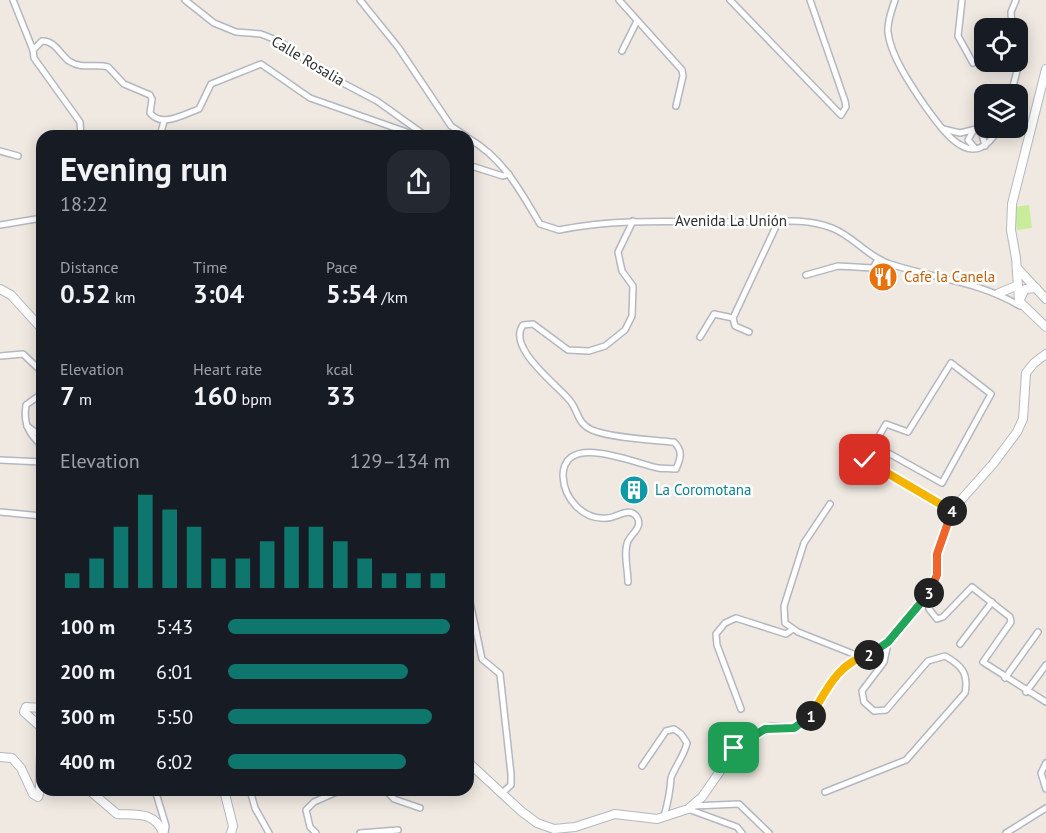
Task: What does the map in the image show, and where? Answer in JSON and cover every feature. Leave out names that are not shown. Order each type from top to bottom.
[{"type":"street","points":[[13,0],[34,58],[80,122],[81,130]]},
{"type":"street","name":"Calle Rosalia","points":[[185,0],[214,23],[236,32],[261,34],[281,42],[322,72],[376,101],[417,130]]},
{"type":"street","name":"Avenida La Unión","points":[[360,0],[398,47],[451,126],[457,130]]},
{"type":"street","points":[[619,0],[682,70],[683,76],[676,106]]},
{"type":"street","points":[[730,0],[841,115],[846,107],[845,101],[810,0]]},
{"type":"street","points":[[895,0],[888,32],[891,44],[904,73],[941,128],[955,143],[976,148],[985,146],[991,138]]},
{"type":"street","points":[[962,0],[958,36],[973,63]]},
{"type":"street","points":[[1011,18],[1011,12],[1016,0]]},
{"type":"street","points":[[622,51],[637,21]]},
{"type":"street","points":[[33,50],[46,40],[70,62],[83,67],[108,67],[123,84],[150,95],[152,99],[150,114],[164,121],[200,109],[211,84],[261,64],[310,98],[401,130]]},
{"type":"street","points":[[1020,303],[1016,286],[1017,268],[1011,230],[1012,204],[1046,69]]},
{"type":"street","points":[[162,130],[164,121]]},
{"type":"street","points":[[941,128],[960,133],[974,131]]},
{"type":"street","points":[[974,132],[968,140],[976,148]]},
{"type":"street","points":[[983,138],[985,146]]},
{"type":"street","name":"Avenida La Unión","points":[[474,141],[489,150],[509,174],[540,224],[548,229],[559,230],[633,221],[804,220],[835,229],[878,259],[914,271],[956,279],[999,293],[1020,303],[1045,325]]},
{"type":"street","points":[[0,151],[18,156]]},
{"type":"street","points":[[474,167],[503,176],[509,174]]},
{"type":"street","points":[[0,225],[36,219]]},
{"type":"street","points":[[749,332],[735,326],[733,318],[779,220]]},
{"type":"street","points":[[628,582],[628,542],[639,526],[639,520],[634,514],[625,512],[609,519],[579,510],[571,503],[566,488],[563,475],[566,465],[574,455],[585,452],[623,457],[658,468],[676,469],[681,458],[680,448],[674,442],[593,430],[579,422],[572,402],[536,367],[520,338],[519,330],[524,325],[533,324],[568,350],[589,351],[605,346],[620,335],[632,316],[633,286],[622,271],[618,252],[633,221]]},
{"type":"street","points":[[806,275],[838,266],[867,270],[873,268],[878,259]]},
{"type":"street","points":[[1017,268],[1046,299]]},
{"type":"street","points":[[999,293],[1016,286]]},
{"type":"street","points":[[1020,303],[1025,289],[1036,288]]},
{"type":"street","points":[[0,289],[11,295],[36,322]]},
{"type":"street","points":[[700,337],[714,314],[733,318]]},
{"type":"street","points":[[0,356],[23,354],[36,366]]},
{"type":"street","points":[[1046,354],[1026,373],[1023,419],[1017,432],[993,464],[953,509],[937,554],[937,575],[929,609],[937,619],[943,617],[969,588],[975,588],[1011,619],[983,662],[1026,692],[1046,702]]},
{"type":"street","points":[[874,445],[942,483],[990,394],[951,363],[908,432],[886,424],[865,460],[953,509]]},
{"type":"street","points":[[36,398],[26,405],[24,416],[28,433],[36,440]]},
{"type":"street","points":[[27,426],[36,433]]},
{"type":"street","points":[[0,460],[36,462]]},
{"type":"street","points":[[830,504],[804,543],[783,618],[793,629],[861,657]]},
{"type":"street","points":[[0,513],[36,516]]},
{"type":"street","points":[[690,807],[702,797],[725,766],[734,748],[771,727],[787,729],[801,725],[811,716],[835,676],[861,657],[874,654],[888,642],[933,588]]},
{"type":"street","points":[[960,644],[992,602]]},
{"type":"street","points":[[741,709],[717,645],[716,634],[725,623],[736,618],[786,634],[793,629]]},
{"type":"street","points":[[474,621],[482,659],[500,674],[511,774],[511,785],[501,794]]},
{"type":"street","points":[[1005,678],[1038,632]]},
{"type":"street","points":[[825,792],[906,760],[966,693],[968,680],[961,665],[945,656],[928,661],[886,710],[874,711],[864,702],[862,691],[884,662],[888,642]]},
{"type":"street","points":[[1026,692],[1046,665]]},
{"type":"street","points":[[36,708],[26,707],[24,712],[36,723]]},
{"type":"street","points":[[642,766],[666,731],[674,729],[687,743],[683,757],[671,776],[672,791],[664,816]]},
{"type":"street","points":[[0,757],[12,758],[21,768],[33,795],[39,796]]},
{"type":"street","points":[[1046,764],[1041,773],[1046,789]]},
{"type":"street","points":[[474,768],[501,794],[537,823],[554,829],[575,827],[615,814],[637,818],[664,816],[690,807],[739,804],[769,833]]},
{"type":"street","points":[[96,796],[117,814],[138,812],[155,821],[162,832],[166,826],[156,796]]},
{"type":"street","points":[[226,796],[233,826],[231,833]]},
{"type":"street","points":[[252,796],[255,808],[269,833]]},
{"type":"street","points":[[316,833],[307,819],[306,810],[314,802],[328,796]]},
{"type":"street","points":[[391,796],[420,808]]},
{"type":"street","points":[[690,807],[737,827],[742,833]]},
{"type":"street","points":[[1006,833],[1046,808]]},
{"type":"street","points":[[360,833],[399,830]]},
{"type":"green space","points":[[1029,205],[1032,228],[1017,230],[1014,207]]},
{"type":"place","name":"Cafe la Canela","points":[[883,277]]},
{"type":"place","name":"La Coromotana","points":[[634,490]]},
{"type":"route","points":[[734,748],[765,729],[794,728],[807,721],[835,676],[855,659],[874,654],[888,642],[933,588],[937,575],[937,554],[953,509],[865,460]]}]
